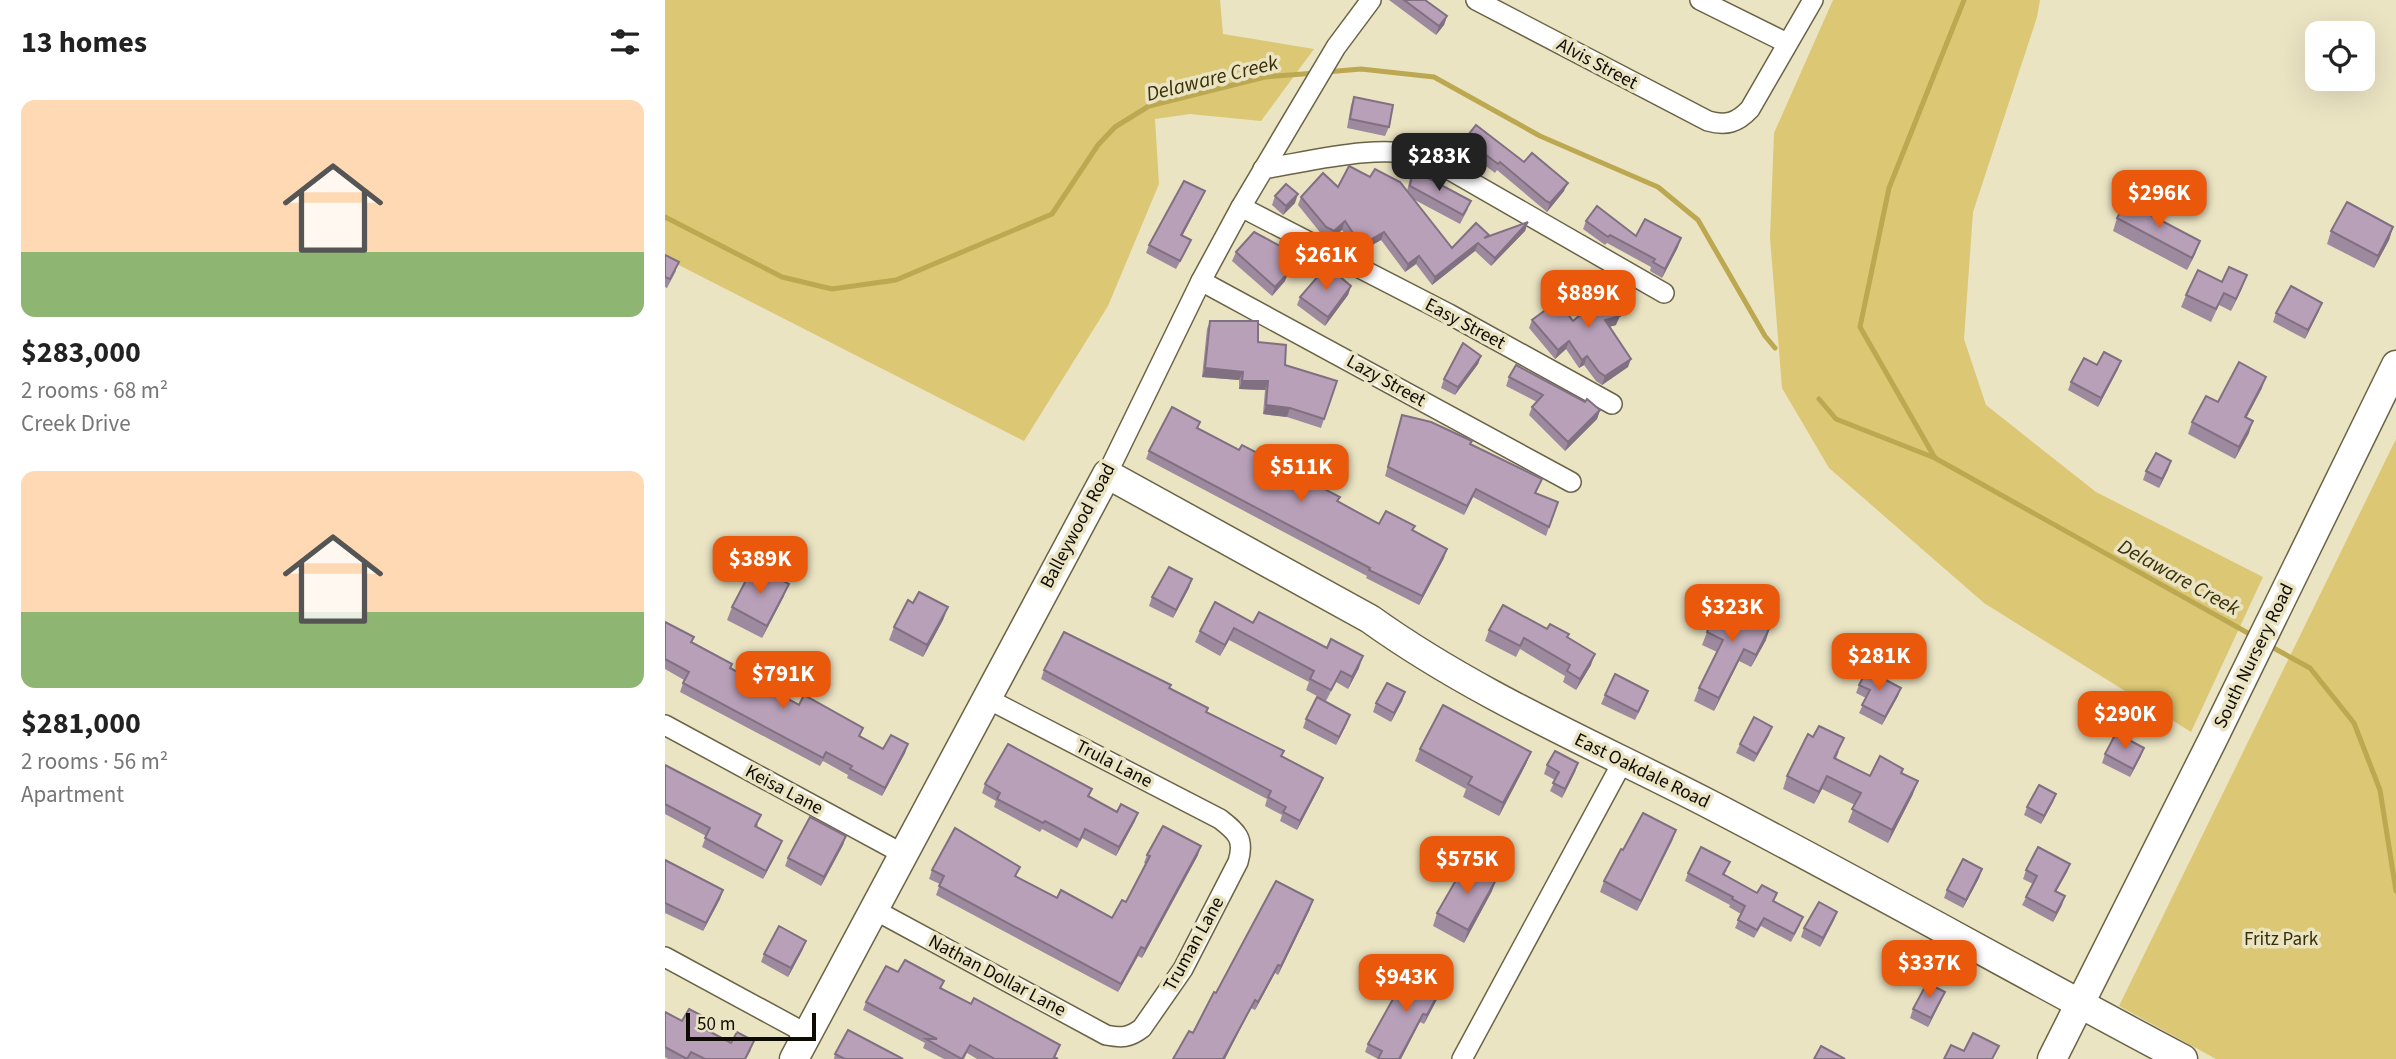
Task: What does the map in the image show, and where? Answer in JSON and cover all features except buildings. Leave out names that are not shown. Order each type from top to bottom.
[{"type":"street","name":"Balleywood Road","points":[[794,1059],[1107,474],[1201,281],[1241,207],[1336,47],[1371,0]]},
{"type":"street","name":"Alvis Street","points":[[1476,0],[1602,68],[1719,124],[1741,120],[1787,43]]},
{"type":"street","points":[[1700,0],[1787,43],[1813,0]]},
{"type":"street","points":[[1263,169],[1376,151],[1412,152],[1429,158],[1664,293]]},
{"type":"street","name":"Easy Street","points":[[1241,207],[1449,314],[1612,404]]},
{"type":"street","name":"Lazy Street","points":[[1201,281],[1571,482]]},
{"type":"street","name":"South Nursery Road","points":[[2052,1059],[2212,741],[2396,365]]},
{"type":"street","name":"East Oakdale Road","points":[[1107,474],[1370,619],[1409,648],[1477,687],[1871,888],[1942,930],[2183,1059]]},
{"type":"street","name":"Trula Lane","points":[[986,698],[1220,818],[1238,835]]},
{"type":"street","name":"Keisa Lane","points":[[665,725],[903,854]]},
{"type":"street","points":[[1462,1059],[1622,762]]},
{"type":"street","name":"Truman Lane","points":[[1123,1038],[1132,1036],[1142,1028],[1183,968],[1238,862],[1242,849],[1238,835]]},
{"type":"street","name":"Nathan Dollar Lane","points":[[873,909],[1106,1035],[1123,1038]]},
{"type":"street","points":[[665,957],[807,1034]]},
{"type":"green space","points":[[665,0],[1220,0],[1223,34],[1314,49],[1261,121],[1190,114],[1155,119],[1159,184],[1108,306],[1024,441],[665,258]]},
{"type":"green space","points":[[1833,0],[2040,0],[2037,17],[1973,212],[1964,339],[1986,405],[2096,492],[2263,577],[2191,732],[1984,603],[1829,468],[1782,388],[1770,238],[1774,133]]},
{"type":"green space","name":"Fritz Park","points":[[2396,439],[2396,1059],[2216,1059],[2119,1006]]},
{"type":"waterway","points":[[1935,458],[1860,327],[1889,188],[1964,0]]},
{"type":"waterway","name":"Delaware Creek","points":[[1326,72],[1361,69],[1434,77],[1540,136],[1658,187],[1698,220],[1765,336],[1775,348]]},
{"type":"waterway","name":"Delaware Creek","points":[[665,217],[782,277],[832,289],[896,280],[1052,214],[1098,145],[1115,127],[1149,106],[1265,77],[1316,73]]},
{"type":"waterway","name":"Delaware Creek","points":[[1819,399],[1836,419],[1935,458],[2255,637]]},
{"type":"waterway","name":"Delaware Creek","points":[[2270,646],[2310,668],[2354,723],[2380,790],[2396,891]]}]
